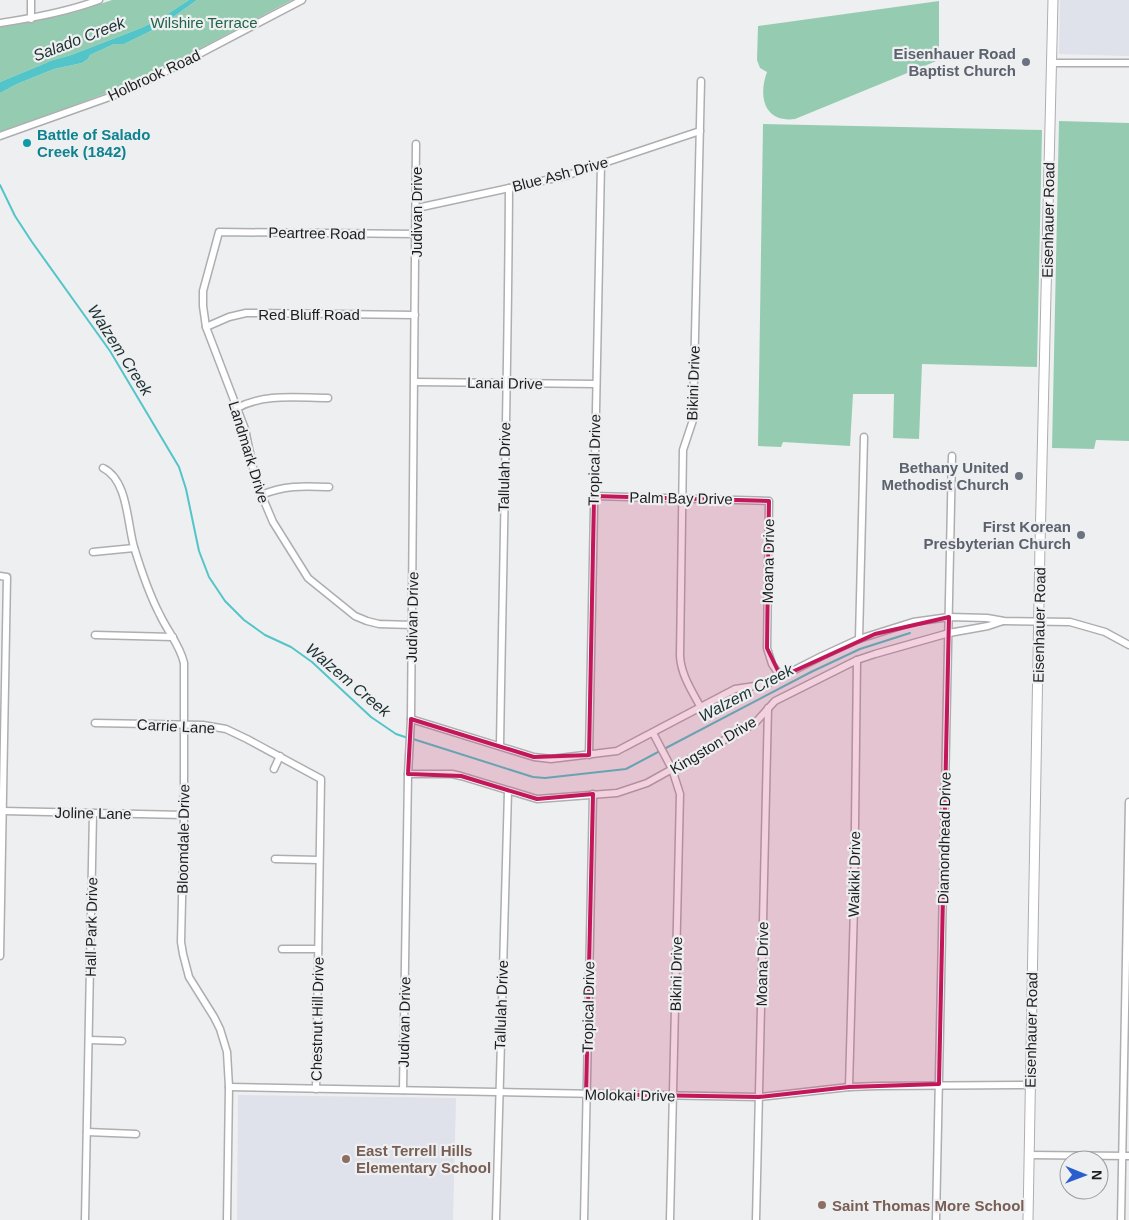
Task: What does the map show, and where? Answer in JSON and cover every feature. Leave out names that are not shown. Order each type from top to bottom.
[{"type":"main road","name":"Eisenhauer Road","points":[[1028,1220],[1053,0]]},
{"type":"street","points":[[31,0],[31,19]]},
{"type":"street","points":[[0,23],[31,19],[99,0]]},
{"type":"street","name":"Holbrook Road","points":[[0,136],[118,94],[159,75],[302,0]]},
{"type":"street","points":[[1052,63],[1129,64]]},
{"type":"street","name":"Bikini Drive","points":[[701,81],[693,420],[683,450],[680,666],[702,708]]},
{"type":"street","name":"Blue Ash Drive","points":[[416,208],[564,176],[700,131]]},
{"type":"street","name":"Judivan Drive","points":[[403,1090],[408,760],[411,719],[416,144]]},
{"type":"street","name":"Tropical Drive","points":[[589,755],[601,164]]},
{"type":"street","name":"Tallulah Drive","points":[[500,746],[506,383],[509,314],[509,188]]},
{"type":"street","name":"Peartree Road","points":[[219,232],[416,234]]},
{"type":"street","name":"Landmark Drive","points":[[219,232],[204,291],[203,306],[206,327],[248,441],[254,476],[278,533],[313,582],[360,619],[380,624],[412,625]]},
{"type":"street","name":"Red Bluff Road","points":[[206,327],[229,317],[246,313],[415,315]]},
{"type":"street","name":"Lanai Drive","points":[[415,382],[596,384]]},
{"type":"street","points":[[237,408],[248,402],[267,398],[328,398]]},
{"type":"street","points":[[859,639],[864,437]]},
{"type":"street","name":"Diamondhead Drive","points":[[936,1220],[952,456]]},
{"type":"street","name":"Bloomdale Drive","points":[[103,468],[109,471],[120,487],[125,502],[134,548],[158,613],[173,637],[184,663],[184,815],[181,933],[183,954],[189,976],[214,1017],[224,1040],[228,1064],[227,1220]]},
{"type":"street","points":[[261,495],[289,486],[329,487]]},
{"type":"street","name":"Palm Bay Drive","points":[[594,496],[768,500]]},
{"type":"street","name":"Moana Drive","points":[[768,500],[767,648],[772,664],[781,677]]},
{"type":"street","points":[[92,552],[134,548]]},
{"type":"street","points":[[0,956],[4,576]]},
{"type":"street","name":"Kingston Drive","points":[[411,719],[543,758],[589,755],[618,751],[735,689],[766,684],[859,639],[913,622],[949,618],[987,618],[1004,621],[1040,620],[1070,622],[1104,632],[1129,645]]},
{"type":"street","name":"Kingston Drive","points":[[408,774],[452,774],[508,791],[543,799],[609,794],[627,790],[646,783],[755,723],[768,708],[788,693],[856,660],[948,633],[988,626],[1004,621]]},
{"type":"street","points":[[95,635],[173,637]]},
{"type":"street","name":"Waikiki Drive","points":[[849,1087],[856,660]]},
{"type":"street","name":"Moana Drive","points":[[756,1220],[768,708]]},
{"type":"street","name":"Carrie Lane","points":[[95,723],[203,725],[226,729],[321,779]]},
{"type":"street","name":"Bikini Drive","points":[[653,733],[672,769],[680,794],[670,1220]]},
{"type":"street","points":[[274,769],[280,756]]},
{"type":"street","name":"Chestnut Hill Drive","points":[[316,1088],[321,779]]},
{"type":"street","name":"Tallulah Drive","points":[[496,1220],[508,791]]},
{"type":"street","name":"Tropical Drive","points":[[584,1220],[593,794]]},
{"type":"street","points":[[1121,1220],[1126,1156],[1129,802]]},
{"type":"street","name":"Joline Lane","points":[[3,811],[184,815]]},
{"type":"street","name":"Hall Park Drive","points":[[85,1220],[93,813]]},
{"type":"street","points":[[275,860],[319,860]]},
{"type":"street","name":"Chestnut Hill Drive","points":[[282,949],[318,949]]},
{"type":"street","points":[[88,1040],[122,1041]]},
{"type":"street","name":"Molokai Drive","points":[[229,1087],[759,1097],[849,1087],[939,1084],[1030,1085]]},
{"type":"street","points":[[87,1132],[136,1134]]},
{"type":"street","points":[[1029,1155],[1126,1156]]},
{"type":"highlighted area","points":[[594,496],[769,501],[767,648],[781,677],[875,634],[949,617],[939,1084],[849,1087],[759,1097],[586,1094],[593,794],[537,799],[461,776],[408,774],[411,719],[534,757],[589,755]]},
{"type":"shaded area","points":[[1060,0],[1129,0],[1129,56],[1059,54]]},
{"type":"shaded area","name":"East Terrell Hills Elementary School","points":[[238,1095],[456,1098],[453,1220],[237,1220]]},
{"type":"green space","name":"Wilshire Terrace","points":[[112,0],[189,0],[160,19],[141,28],[53,60],[0,82],[0,27],[76,12]]},
{"type":"green space","name":"Wilshire Terrace","points":[[197,0],[292,0],[154,73],[123,87],[0,133],[0,93],[54,69],[82,63],[90,55],[114,44],[124,44],[159,27]]},
{"type":"green space","points":[[939,1],[939,60],[795,119],[776,117],[766,106],[763,90],[767,72],[760,68],[757,60],[758,26]]},
{"type":"green space","points":[[1059,121],[1129,123],[1129,441],[1096,440],[1094,449],[1052,448]]},
{"type":"green space","points":[[763,124],[1042,130],[1037,367],[922,364],[919,439],[893,438],[894,394],[853,394],[850,446],[783,442],[781,447],[758,446]]},
{"type":"water","points":[[189,0],[197,0],[159,27],[124,44],[114,44],[90,55],[82,63],[54,69],[0,93],[0,82],[53,60],[141,28],[160,19]]},
{"type":"waterway","name":"Walzem Creek","points":[[0,185],[15,216],[110,351],[179,467],[186,489],[199,551],[209,577],[225,601],[244,620],[265,635],[291,647],[312,662],[371,717],[396,734],[408,738]]},
{"type":"waterway","name":"Walzem Creek","points":[[664,749],[811,672],[860,649],[910,633]]},
{"type":"waterway","name":"Walzem Creek","points":[[413,739],[533,777],[545,778],[626,769],[660,751]]},
{"type":"place","name":"Eisenhauer Road Baptist Church","points":[[1026,62]]},
{"type":"place","name":"Battle of Salado Creek (1842)","points":[[27,143]]},
{"type":"place","name":"Bethany United Methodist Church","points":[[1019,476]]},
{"type":"place","name":"First Korean Presbyterian Church","points":[[1081,535]]},
{"type":"place","name":"East Terrell Hills Elementary School","points":[[346,1159]]},
{"type":"place","name":"Saint Thomas More School","points":[[822,1205]]},
{"type":"water label","name":"Salado Creek","points":[[79,39]]}]
